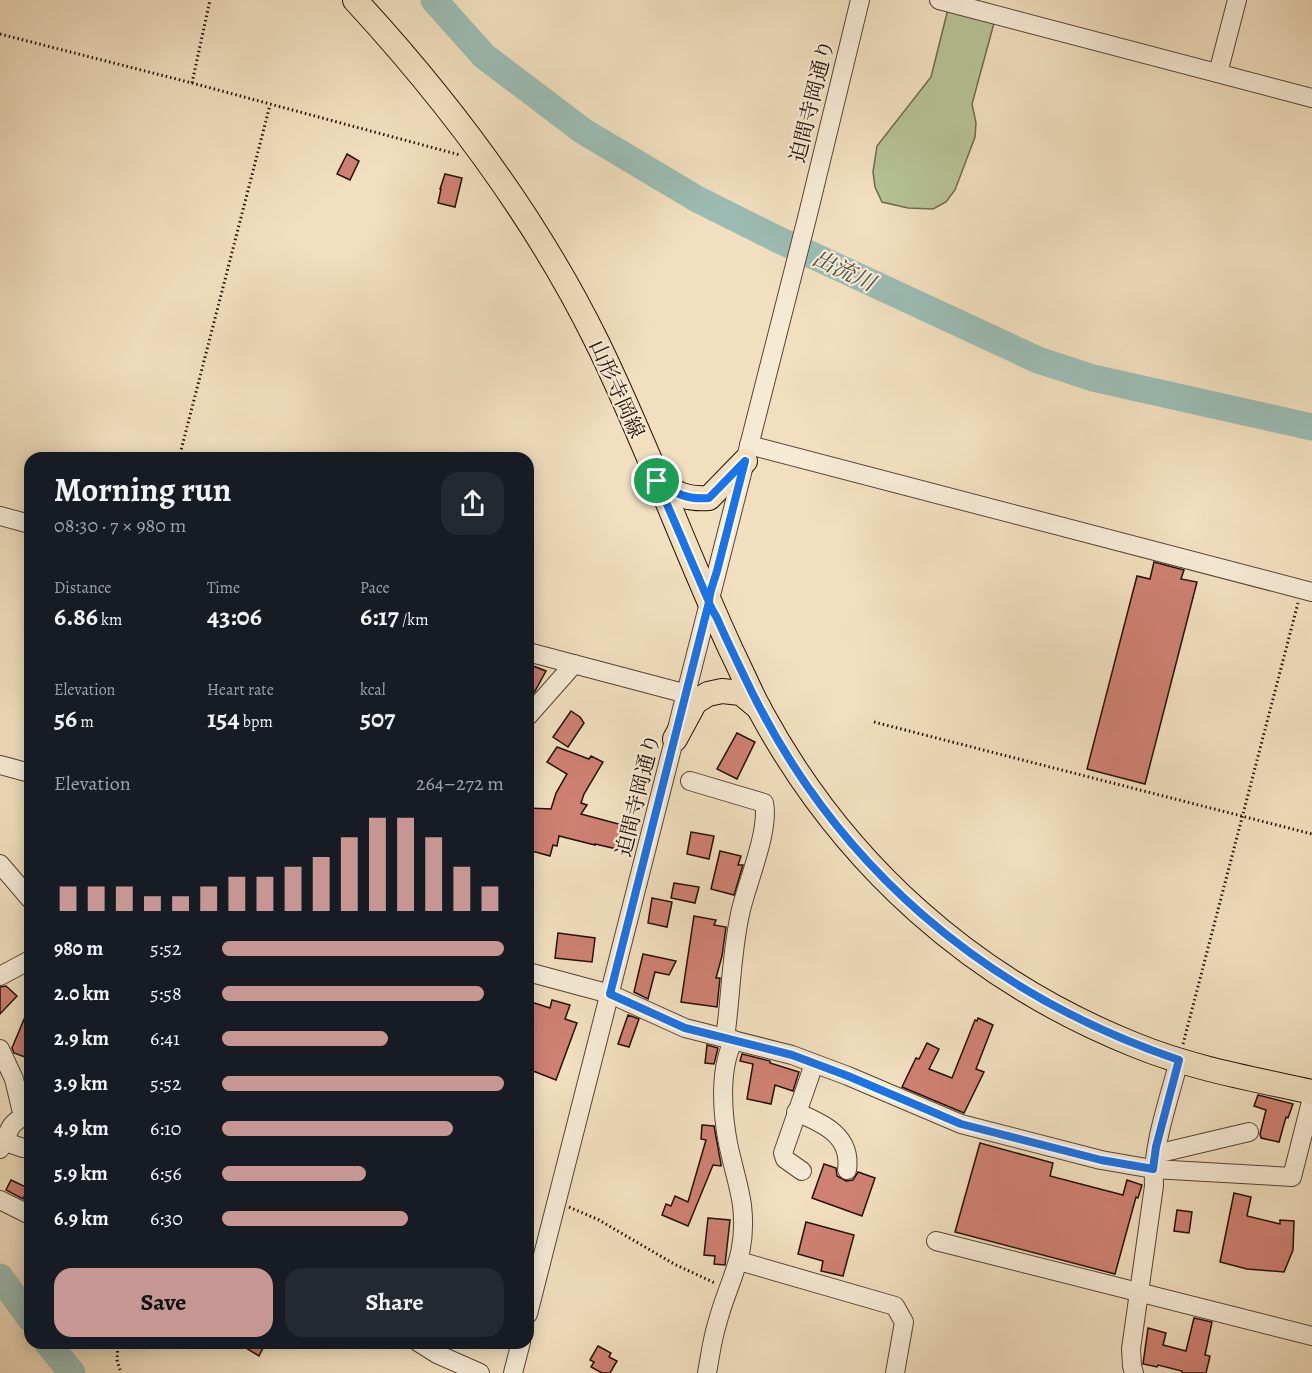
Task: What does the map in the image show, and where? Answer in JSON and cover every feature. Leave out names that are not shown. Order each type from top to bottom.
[{"type":"main road","name":"山形寺岡線","points":[[355,0],[433,88],[530,224],[595,339],[709,602],[759,708],[791,765],[829,819],[877,873],[915,910],[963,949],[1021,988],[1090,1025],[1136,1046],[1179,1060],[1312,1092]]},
{"type":"main road","points":[[657,481],[674,493],[694,500],[709,498],[747,453]]},
{"type":"main road","points":[[675,739],[695,702],[708,694],[741,693],[759,708]]},
{"type":"street","name":"迫間寺岡通り","points":[[534,1290],[687,693],[860,0]]},
{"type":"street","points":[[939,0],[1312,98]]},
{"type":"street","points":[[1218,74],[1237,0]]},
{"type":"street","points":[[747,453],[1307,590]]},
{"type":"street","points":[[0,516],[24,522]]},
{"type":"street","points":[[534,654],[687,693]]},
{"type":"street","points":[[534,709],[574,664]]},
{"type":"street","points":[[0,765],[24,771]]},
{"type":"street","points":[[690,781],[764,803],[766,811],[734,947],[729,1039],[725,1065],[724,1100],[727,1141],[742,1205],[743,1243],[717,1324],[707,1373]]},
{"type":"street","points":[[0,864],[24,892]]},
{"type":"street","points":[[0,976],[24,963]]},
{"type":"street","points":[[534,974],[610,994],[685,1028],[792,1055],[961,1124],[1101,1160],[1155,1161],[1292,1177],[1312,1098]]},
{"type":"street","points":[[0,1049],[14,1079],[24,1112]]},
{"type":"street","points":[[1134,1373],[1131,1349],[1155,1186],[1155,1161],[1179,1060]]},
{"type":"street","points":[[802,1171],[785,1159],[783,1153],[814,1064]]},
{"type":"street","points":[[796,1112],[835,1132],[845,1147],[847,1170]]},
{"type":"street","points":[[24,1118],[14,1121],[7,1131],[3,1146],[24,1148]]},
{"type":"street","points":[[1155,1161],[1249,1132]]},
{"type":"street","points":[[0,1200],[24,1212]]},
{"type":"street","points":[[936,1241],[1312,1336]]},
{"type":"street","points":[[739,1261],[895,1306],[904,1322],[895,1373]]},
{"type":"street","points":[[429,1349],[480,1373]]},
{"type":"street","points":[[513,1373],[519,1349]]},
{"type":"path","points":[[192,83],[210,0]]},
{"type":"path","points":[[0,34],[487,162]]},
{"type":"path","points":[[181,452],[270,105]]},
{"type":"path","points":[[1179,1060],[1243,816],[1307,590]]},
{"type":"path","points":[[874,722],[1312,834]]},
{"type":"path","points":[[556,1203],[599,1220],[701,1277],[730,1287]]},
{"type":"path","points":[[118,1349],[117,1360],[121,1373]]},
{"type":"green space","points":[[948,9],[994,23],[972,104],[976,123],[975,137],[955,190],[946,202],[933,209],[908,208],[882,202],[875,187],[873,172],[877,146],[931,77]]},
{"type":"building","points":[[347,154],[359,161],[350,180],[337,174]]},
{"type":"building","points":[[445,174],[462,178],[455,207],[438,203]]},
{"type":"building","points":[[1154,562],[1184,570],[1181,579],[1197,582],[1145,784],[1087,769],[1137,576],[1150,579]]},
{"type":"building","points":[[534,666],[546,671],[534,692]]},
{"type":"building","points":[[571,711],[584,723],[568,747],[553,737]]},
{"type":"building","points":[[737,733],[755,742],[737,779],[717,769]]},
{"type":"building","points":[[557,747],[589,759],[591,756],[603,762],[584,794],[581,803],[587,805],[581,814],[630,827],[625,848],[595,845],[559,836],[557,846],[553,845],[550,856],[534,852],[534,808],[551,809],[556,793],[567,774],[547,762]]},
{"type":"building","points":[[691,832],[714,836],[709,859],[687,854]]},
{"type":"building","points":[[720,851],[741,856],[738,865],[743,865],[734,895],[711,889]]},
{"type":"building","points":[[674,883],[699,887],[695,903],[671,898]]},
{"type":"building","points":[[652,898],[672,902],[667,927],[648,923]]},
{"type":"building","points":[[694,916],[716,920],[714,925],[726,927],[716,978],[720,978],[717,1007],[681,1002]]},
{"type":"building","points":[[558,933],[595,938],[592,962],[555,958]]},
{"type":"building","points":[[643,954],[676,961],[669,975],[655,972],[648,999],[634,992]]},
{"type":"building","points":[[6,986],[17,996],[0,1014],[0,987]]},
{"type":"building","points":[[552,1000],[570,1005],[565,1019],[577,1023],[556,1080],[534,1071],[534,1003],[550,1008]]},
{"type":"building","points":[[628,1015],[639,1019],[629,1047],[618,1044]]},
{"type":"building","points":[[978,1018],[993,1025],[976,1069],[984,1072],[964,1113],[902,1087],[916,1058],[919,1059],[927,1043],[939,1049],[929,1069],[952,1078],[975,1020],[977,1021]]},
{"type":"building","points":[[24,1019],[24,1057],[14,1053],[12,1048]]},
{"type":"building","points":[[707,1045],[718,1048],[714,1064],[705,1063]]},
{"type":"building","points":[[742,1054],[799,1072],[793,1091],[775,1085],[771,1104],[747,1099],[753,1064],[740,1061]]},
{"type":"building","points":[[1258,1095],[1293,1104],[1288,1118],[1286,1117],[1279,1142],[1261,1138],[1266,1110],[1254,1106]]},
{"type":"building","points":[[702,1125],[714,1126],[721,1166],[713,1165],[688,1226],[662,1215],[666,1204],[671,1206],[675,1196],[688,1202],[706,1140],[701,1139]]},
{"type":"building","points":[[980,1143],[1053,1163],[1050,1176],[1123,1195],[1127,1180],[1142,1185],[1138,1198],[1136,1197],[1115,1274],[955,1232]]},
{"type":"building","points":[[824,1164],[836,1168],[837,1176],[846,1181],[853,1180],[858,1172],[875,1178],[862,1216],[812,1198]]},
{"type":"building","points":[[11,1180],[24,1186],[24,1197],[23,1199],[6,1190]]},
{"type":"building","points":[[1234,1193],[1251,1197],[1247,1216],[1280,1224],[1280,1220],[1294,1221],[1293,1250],[1284,1272],[1247,1269],[1220,1262]]},
{"type":"building","points":[[1177,1210],[1192,1212],[1189,1233],[1174,1231]]},
{"type":"building","points":[[708,1218],[730,1220],[725,1265],[714,1264],[715,1256],[704,1255]]},
{"type":"building","points":[[806,1222],[854,1235],[843,1276],[821,1271],[823,1261],[798,1254]]},
{"type":"building","points":[[1194,1318],[1212,1322],[1205,1355],[1210,1356],[1206,1373],[1182,1373],[1182,1371],[1158,1365],[1157,1367],[1143,1364],[1148,1328],[1166,1333],[1163,1345],[1186,1351]]},
{"type":"building","points":[[598,1346],[611,1353],[609,1357],[617,1361],[610,1373],[602,1373],[591,1367],[594,1362],[590,1360]]},
{"type":"building","points":[[248,1349],[262,1349],[259,1356]]},
{"type":"waterway","name":"出流川","points":[[434,0],[484,56],[583,131],[697,199],[775,238],[1038,360],[1093,378],[1312,427]]},
{"type":"waterway","points":[[0,1277],[24,1310]]},
{"type":"waterway","points":[[53,1349],[72,1373]]},
{"type":"route","points":[[657,481],[674,493],[694,500],[709,498],[745,461],[709,602],[759,708],[791,765],[829,819],[877,873],[915,910],[963,949],[1021,988],[1090,1025],[1136,1046],[1179,1060],[1156,1147],[1153,1169],[1057,1150],[961,1124],[792,1055],[685,1028],[610,994],[709,602],[657,481]]}]
